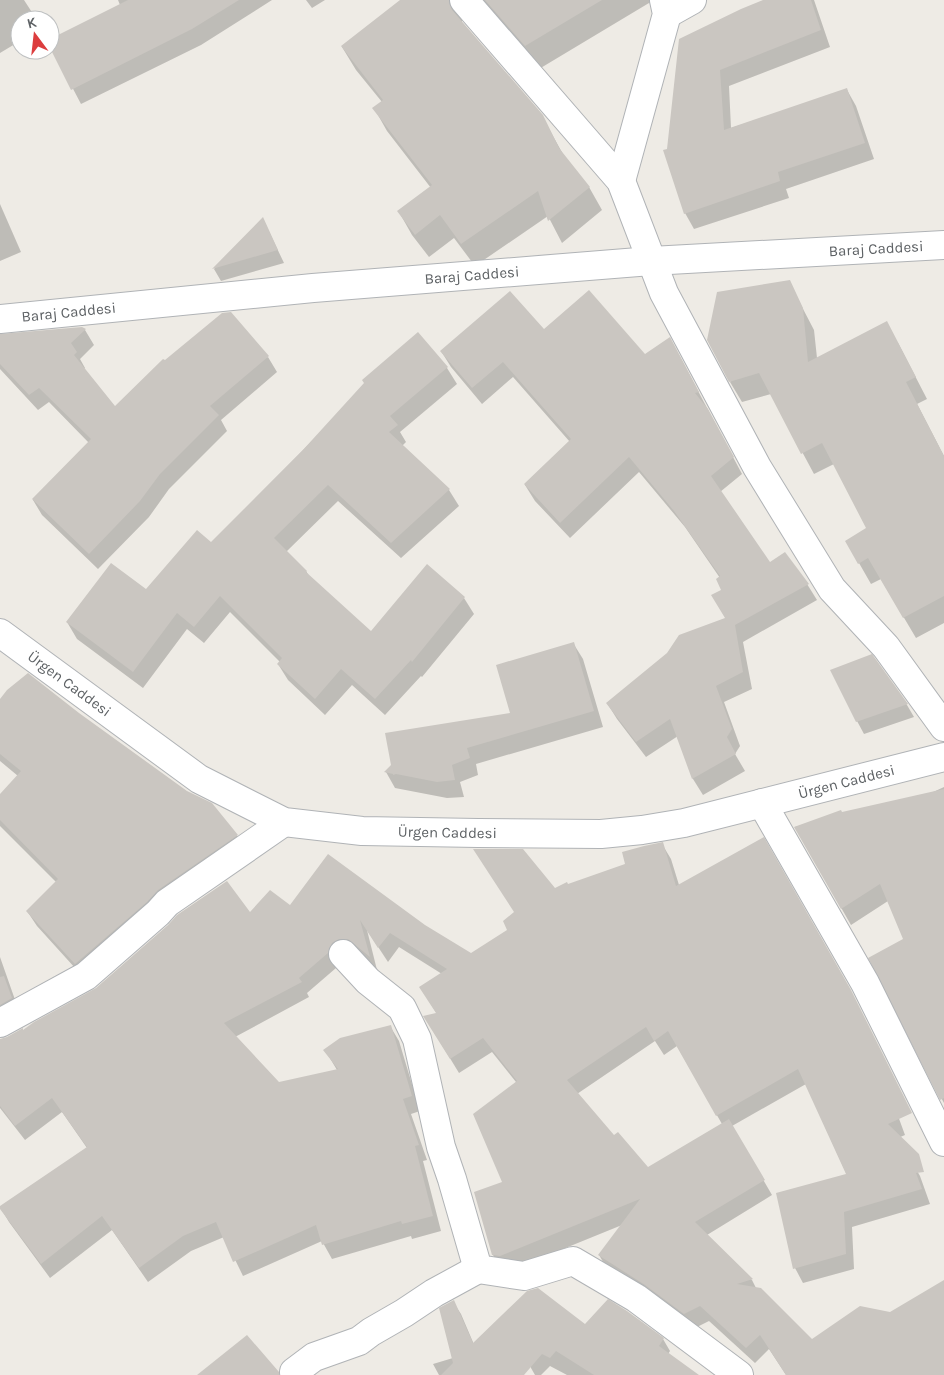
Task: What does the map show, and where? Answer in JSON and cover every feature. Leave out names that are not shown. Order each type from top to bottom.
[{"type":"street","points":[[464,0],[621,181],[664,293],[757,466],[832,589],[886,647],[944,727]]},
{"type":"street","points":[[621,181],[666,7],[692,0]]},
{"type":"street","name":"Baraj Caddesi","points":[[0,319],[313,288],[651,261],[944,245]]},
{"type":"street","name":"Ürgen Caddesi","points":[[0,633],[198,779],[284,822],[362,832],[396,833],[601,834],[642,830],[684,823],[944,757]]},
{"type":"street","points":[[762,803],[865,983],[944,1142]]},
{"type":"street","points":[[0,1023],[86,976],[167,903],[284,822]]},
{"type":"street","points":[[344,954],[368,982],[402,1008],[417,1039],[441,1147],[478,1269]]},
{"type":"street","points":[[294,1372],[314,1357],[359,1341],[434,1293],[478,1269],[524,1276],[574,1261],[636,1298],[739,1375]]},
{"type":"building","points":[[128,0],[239,0],[192,29],[71,90],[56,60],[60,60],[60,34]]},
{"type":"building","points":[[400,0],[449,0],[452,10],[543,115],[559,148],[590,187],[548,221],[538,191],[461,244],[440,215],[415,235],[397,211],[432,185],[372,108],[383,100],[341,46]]},
{"type":"building","points":[[485,0],[602,0],[525,46]]},
{"type":"building","points":[[763,0],[811,0],[821,30],[720,70],[724,130],[847,88],[865,143],[778,172],[780,181],[684,214],[663,150],[667,149],[679,39]]},
{"type":"building","points":[[263,217],[278,250],[212,269]]},
{"type":"building","points":[[790,280],[803,308],[808,362],[887,321],[916,377],[906,382],[944,456],[944,596],[903,618],[868,558],[858,564],[845,541],[866,528],[822,443],[801,454],[759,373],[729,382],[707,340],[717,292]]},
{"type":"building","points":[[589,290],[645,354],[670,337],[699,392],[695,393],[708,409],[734,457],[711,476],[770,562],[785,552],[809,584],[735,625],[743,672],[716,686],[732,729],[727,737],[736,754],[692,779],[670,719],[636,742],[606,703],[667,653],[679,635],[725,618],[711,595],[721,590],[716,579],[720,576],[674,511],[629,457],[560,523],[524,484],[571,439],[503,362],[472,388],[440,351],[510,291],[544,329]]},
{"type":"building","points":[[231,312],[269,356],[210,406],[219,415],[160,474],[140,501],[89,554],[32,499],[91,439],[39,388],[29,395],[0,364],[0,334],[82,327],[86,329],[71,343],[77,352],[74,355],[115,406],[163,359],[165,360],[222,313]]},
{"type":"building","points":[[418,332],[448,367],[390,416],[398,425],[389,432],[450,489],[391,543],[328,485],[274,538],[306,572],[371,631],[427,564],[465,597],[412,662],[411,660],[375,699],[341,669],[315,699],[277,664],[282,658],[220,596],[194,627],[177,613],[133,672],[66,622],[111,563],[146,589],[197,530],[211,542],[302,451],[364,383],[362,380]]},
{"type":"building","points":[[574,642],[594,711],[467,748],[470,758],[452,765],[455,780],[437,782],[384,772],[391,765],[385,733],[510,713],[496,665]]},
{"type":"building","points":[[872,654],[908,704],[856,722],[830,670]]},
{"type":"building","points":[[28,673],[79,713],[187,791],[212,803],[238,835],[158,890],[147,902],[75,964],[26,911],[58,879],[0,820],[0,794],[21,771],[0,754],[0,699],[7,690]]},
{"type":"building","points":[[944,789],[944,1098],[940,1100],[868,958],[903,939],[880,884],[841,909],[794,827],[841,810],[842,812]]},
{"type":"building","points":[[764,837],[851,990],[912,1113],[888,1124],[919,1154],[924,1172],[916,1173],[922,1189],[844,1212],[846,1254],[793,1269],[776,1193],[846,1174],[798,1069],[716,1116],[668,1031],[654,1041],[646,1027],[567,1080],[614,1135],[618,1132],[648,1167],[729,1119],[765,1180],[695,1222],[753,1279],[737,1284],[761,1288],[812,1339],[860,1306],[890,1312],[944,1280],[944,1375],[786,1375],[760,1335],[746,1348],[700,1306],[684,1314],[645,1285],[598,1255],[640,1199],[500,1256],[492,1255],[474,1192],[502,1182],[473,1114],[517,1081],[483,1038],[450,1059],[423,1016],[436,1013],[419,987],[447,969],[390,933],[378,948],[360,920],[370,957],[348,939],[339,939],[332,943],[328,953],[299,978],[302,982],[224,1023],[279,1082],[338,1069],[323,1050],[340,1038],[391,1025],[412,1096],[403,1099],[419,1145],[415,1146],[433,1216],[402,1224],[401,1221],[322,1245],[316,1225],[233,1262],[216,1222],[183,1236],[139,1268],[102,1216],[41,1264],[0,1209],[0,1206],[87,1147],[52,1098],[15,1126],[0,1106],[0,1039],[23,1028],[23,1030],[96,988],[177,915],[227,881],[250,912],[270,890],[290,905],[328,854],[425,925],[471,953],[507,930],[503,921],[514,912],[473,849],[523,849],[555,888],[567,882],[568,884],[625,864],[622,852],[663,842],[676,886]]},
{"type":"building","points":[[4,976],[12,998],[0,1005],[0,977]]},
{"type":"building","points":[[538,1288],[585,1324],[608,1299],[664,1338],[659,1346],[699,1375],[594,1375],[556,1351],[550,1358],[542,1354],[524,1375],[441,1375],[453,1363],[439,1308],[454,1300],[473,1343],[527,1291]]},
{"type":"building","points":[[247,1335],[279,1372],[279,1375],[197,1375]]}]
